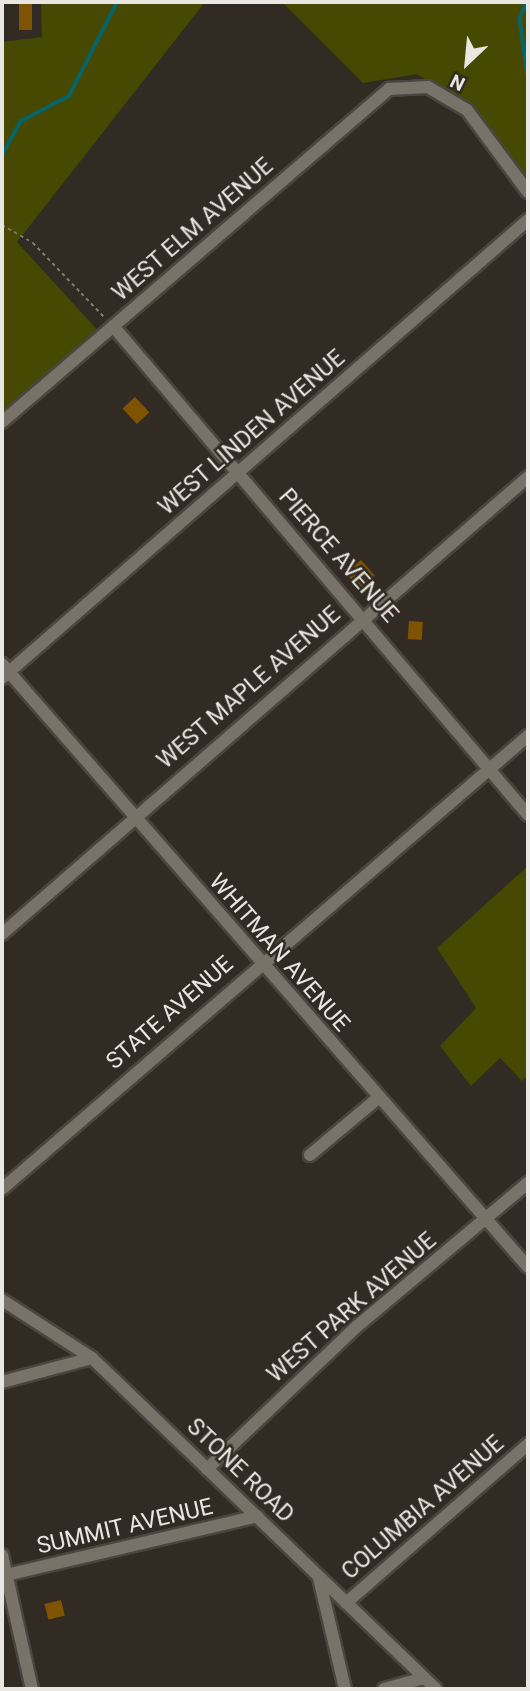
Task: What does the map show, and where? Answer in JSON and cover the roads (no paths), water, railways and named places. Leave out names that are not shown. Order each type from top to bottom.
[{"type":"street","name":"WEST ELM AVENUE","points":[[2,422],[389,89],[418,86],[467,110],[528,192]]},
{"type":"street","name":"WEST LINDEN AVENUE","points":[[4,671],[528,220]]},
{"type":"street","name":"PIERCE AVENUE","points":[[113,326],[364,617],[488,770],[528,815]]},
{"type":"street","name":"WEST MAPLE AVENUE","points":[[2,934],[133,816],[528,477]]},
{"type":"street","name":"WHITMAN AVENUE","points":[[4,671],[484,1221],[528,1267]]},
{"type":"street","name":"STATE AVENUE","points":[[2,1189],[260,962],[528,736]]},
{"type":"street","points":[[310,1155],[377,1099]]},
{"type":"street","name":"WEST PARK AVENUE","points":[[207,1469],[355,1328],[528,1184]]},
{"type":"street","name":"STONE ROAD","points":[[2,1300],[92,1358],[436,1689]]},
{"type":"street","points":[[2,1382],[92,1358]]},
{"type":"street","name":"COLUMBIA AVENUE","points":[[346,1603],[528,1444]]},
{"type":"street","name":"SUMMIT AVENUE","points":[[4,1575],[257,1516]]},
{"type":"street","points":[[2,1555],[4,1575],[32,1689]]},
{"type":"street","points":[[319,1578],[345,1689]]},
{"type":"street","points":[[384,1689],[424,1678]]},
{"type":"waterway","points":[[2,155],[21,121],[69,96],[117,2]]},
{"type":"waterway","points":[[527,2],[520,19],[528,77]]},
{"type":"waterway","points":[[2,188],[2,209]]}]
